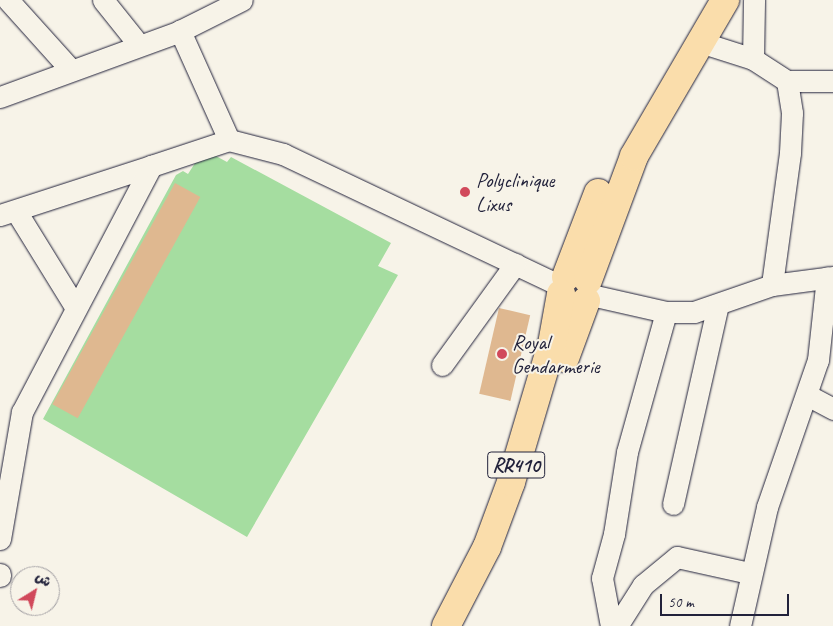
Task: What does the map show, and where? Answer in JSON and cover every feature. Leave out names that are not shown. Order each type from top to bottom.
[{"type":"highway","name":"RR410","points":[[466,626],[517,521],[568,347],[575,289],[618,150],[705,0]]},
{"type":"highway","name":"RR410","points":[[446,626],[486,547],[511,482],[552,344],[630,163],[725,0]]},
{"type":"street","points":[[8,0],[71,70]]},
{"type":"street","points":[[103,0],[139,45]]},
{"type":"street","points":[[0,96],[180,31],[242,0]]},
{"type":"street","points":[[753,59],[754,0]]},
{"type":"street","points":[[180,31],[229,140]]},
{"type":"street","points":[[700,42],[753,59],[787,81],[833,81]]},
{"type":"street","points":[[772,285],[790,153],[792,113],[787,81]]},
{"type":"street","points":[[76,308],[8,213],[229,140],[284,154],[514,264],[575,289],[666,312],[694,312],[772,285],[798,281],[829,287],[818,360],[749,573],[740,626]]},
{"type":"street","points":[[0,539],[22,412],[151,166]]},
{"type":"street","points":[[442,365],[514,264]]},
{"type":"street","points":[[674,504],[718,305]]},
{"type":"street","points":[[611,626],[602,578],[614,534],[627,452],[666,312]]},
{"type":"street","points":[[807,395],[833,409]]},
{"type":"street","points":[[617,626],[643,586],[677,557],[749,573]]},
{"type":"green space","points":[[214,155],[227,162],[231,157],[391,243],[378,266],[398,275],[247,537],[43,419],[176,175],[183,171],[188,174],[197,160]]},
{"type":"building","points":[[175,183],[200,197],[78,418],[52,404]]},
{"type":"building","name":"Royal Gendarmerie","points":[[499,308],[530,315],[510,401],[479,394]]},
{"type":"place","name":"Polyclinique Lixus","points":[[465,192]]},
{"type":"place","name":"Royal Gendarmerie","points":[[502,354]]}]
